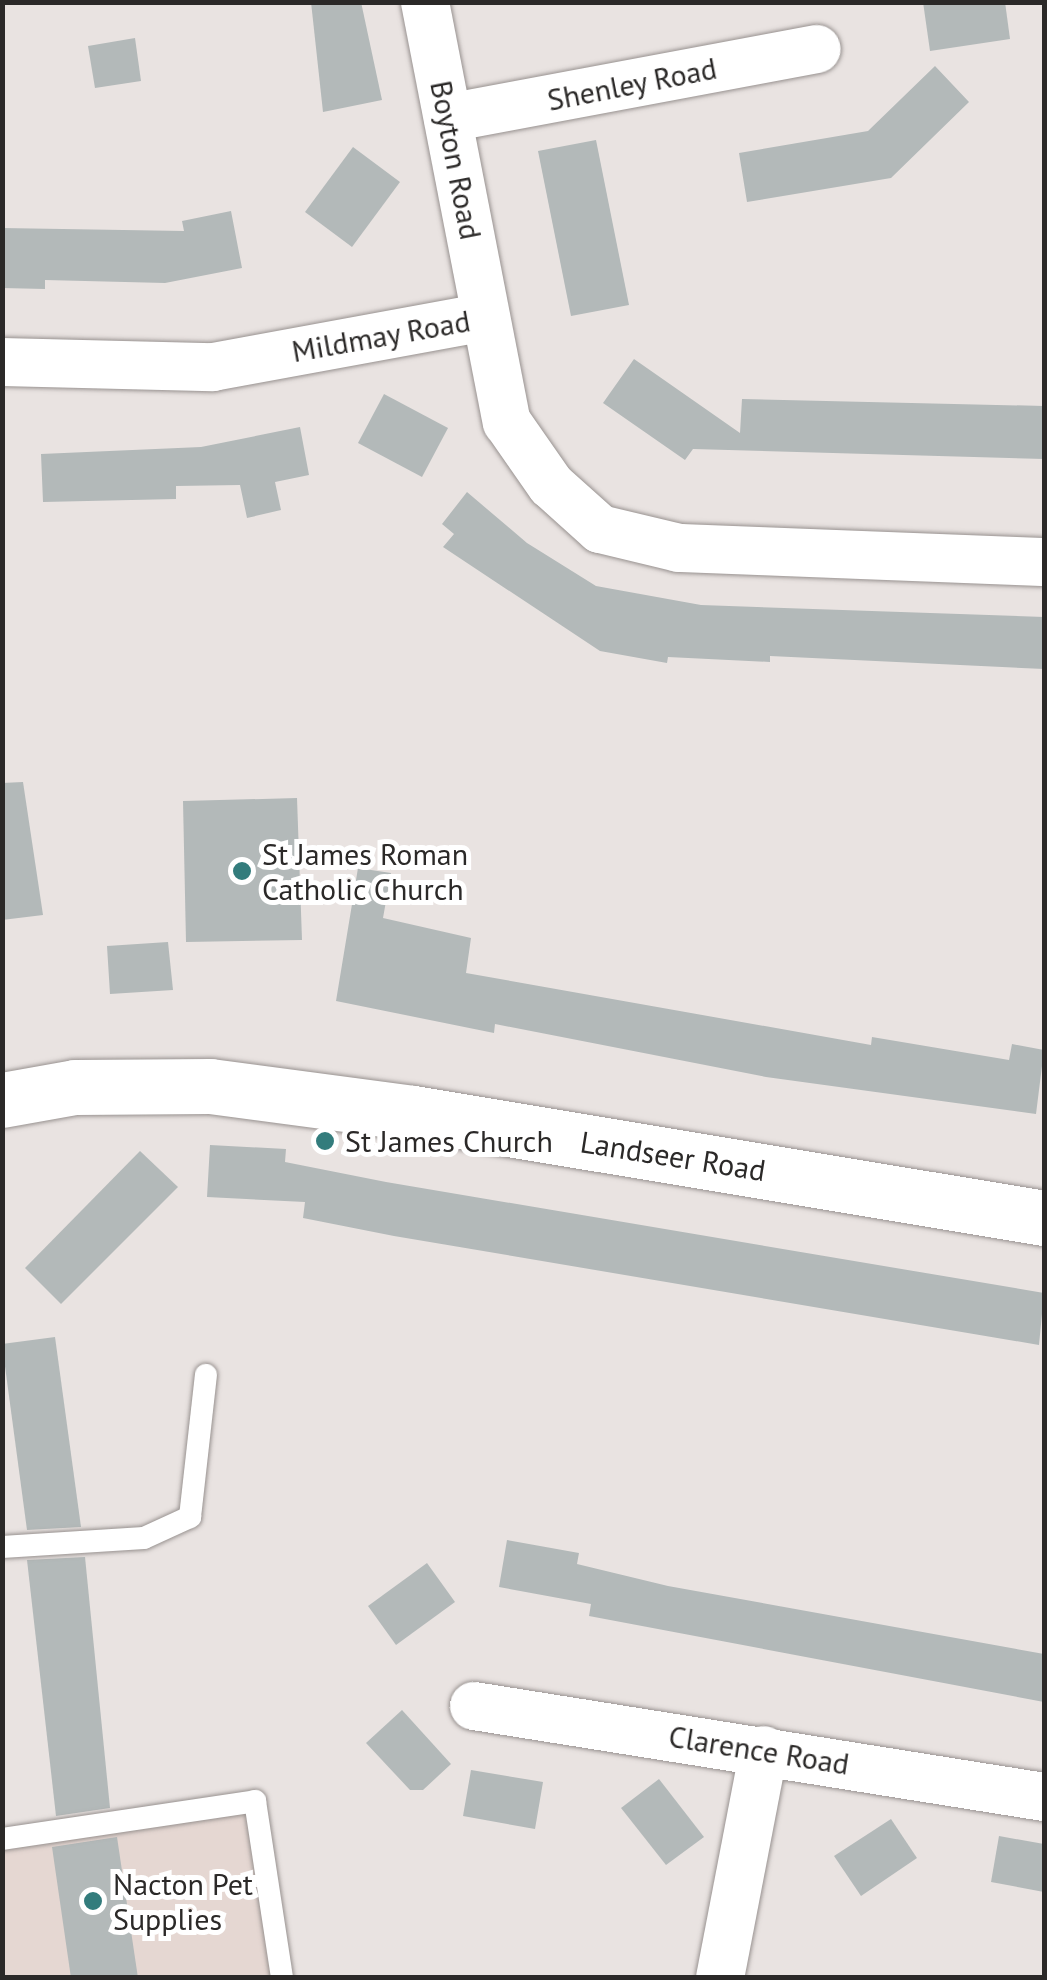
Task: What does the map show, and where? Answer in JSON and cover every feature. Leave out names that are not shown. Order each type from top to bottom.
[{"type":"street","name":"Boyton Road","points":[[426,2],[485,317]]},
{"type":"street","name":"Shenley Road","points":[[448,118],[816,50]]},
{"type":"street","name":"Mildmay Road","points":[[2,362],[213,367],[485,317],[507,422],[551,485],[600,529],[679,548],[1044,562]]},
{"type":"street","name":"Landseer Road","points":[[2,1100],[75,1087],[210,1086],[413,1113],[1044,1218]]},
{"type":"street","name":"Clarence Road","points":[[474,1706],[1044,1797]]},
{"type":"street","points":[[720,1978],[764,1750]]},
{"type":"lane","points":[[2,1547],[144,1538],[190,1516],[206,1375]]},
{"type":"lane","points":[[2,1839],[254,1801],[282,1978]]},
{"type":"shaded area","points":[[255,1801],[282,1977],[3,1978],[3,1839]]},
{"type":"building","points":[[311,2],[361,2],[382,100],[323,112]]},
{"type":"building","points":[[923,2],[1005,2],[1010,39],[930,51]]},
{"type":"building","points":[[135,38],[141,81],[95,88],[88,46]]},
{"type":"building","points":[[935,66],[969,102],[891,178],[747,202],[739,153],[868,131]]},
{"type":"building","points":[[596,140],[629,305],[571,316],[538,151]]},
{"type":"building","points":[[353,147],[400,182],[352,247],[305,212]]},
{"type":"building","points":[[231,211],[242,268],[165,283],[45,280],[45,289],[2,288],[2,228],[184,231],[182,221]]},
{"type":"building","points":[[634,359],[740,433],[742,399],[1044,406],[1044,459],[693,449],[685,460],[603,403]]},
{"type":"building","points":[[384,394],[448,428],[422,477],[358,443]]},
{"type":"building","points":[[300,427],[309,475],[275,482],[281,510],[247,518],[240,485],[176,486],[176,499],[43,502],[41,454],[201,447]]},
{"type":"building","points":[[467,492],[527,543],[596,586],[701,605],[1044,617],[1044,669],[770,656],[770,662],[668,657],[667,663],[600,651],[443,547],[454,534],[442,524]]},
{"type":"building","points":[[23,782],[43,915],[2,920],[2,783]]},
{"type":"building","name":"St James Roman Catholic Church","points":[[297,798],[302,940],[186,942],[183,801]]},
{"type":"building","points":[[358,868],[391,873],[383,918],[471,938],[466,973],[871,1045],[872,1037],[1009,1060],[1012,1044],[1044,1050],[1036,1114],[766,1077],[495,1024],[494,1033],[336,1001]]},
{"type":"building","points":[[168,942],[173,990],[110,994],[107,946]]},
{"type":"building","points":[[210,1145],[286,1149],[285,1162],[386,1182],[1044,1293],[1039,1345],[394,1236],[303,1218],[305,1202],[207,1197]]},
{"type":"building","points":[[140,1151],[178,1187],[61,1304],[25,1268]]},
{"type":"building","points":[[55,1337],[81,1527],[27,1530],[2,1344]]},
{"type":"building","points":[[507,1540],[579,1553],[577,1564],[668,1586],[1044,1654],[1044,1702],[589,1616],[591,1604],[499,1587]]},
{"type":"building","points":[[85,1557],[110,1808],[56,1816],[27,1560]]},
{"type":"building","points":[[427,1563],[455,1602],[396,1645],[368,1606]]},
{"type":"building","points":[[402,1710],[451,1764],[423,1790],[410,1790],[366,1743]]},
{"type":"building","points":[[471,1770],[543,1782],[535,1829],[463,1816]]},
{"type":"building","points":[[659,1779],[704,1837],[666,1865],[621,1808]]},
{"type":"building","points":[[891,1819],[917,1858],[861,1896],[834,1856]]},
{"type":"building","points":[[999,1836],[1044,1844],[1044,1892],[991,1882]]},
{"type":"building","points":[[117,1837],[138,1978],[71,1978],[52,1847]]},
{"type":"place","name":"St James Roman Catholic Church","points":[[242,871]]},
{"type":"place","name":"St James Church","points":[[325,1141]]},
{"type":"place","name":"Nacton Pet Supplies","points":[[93,1901]]}]
